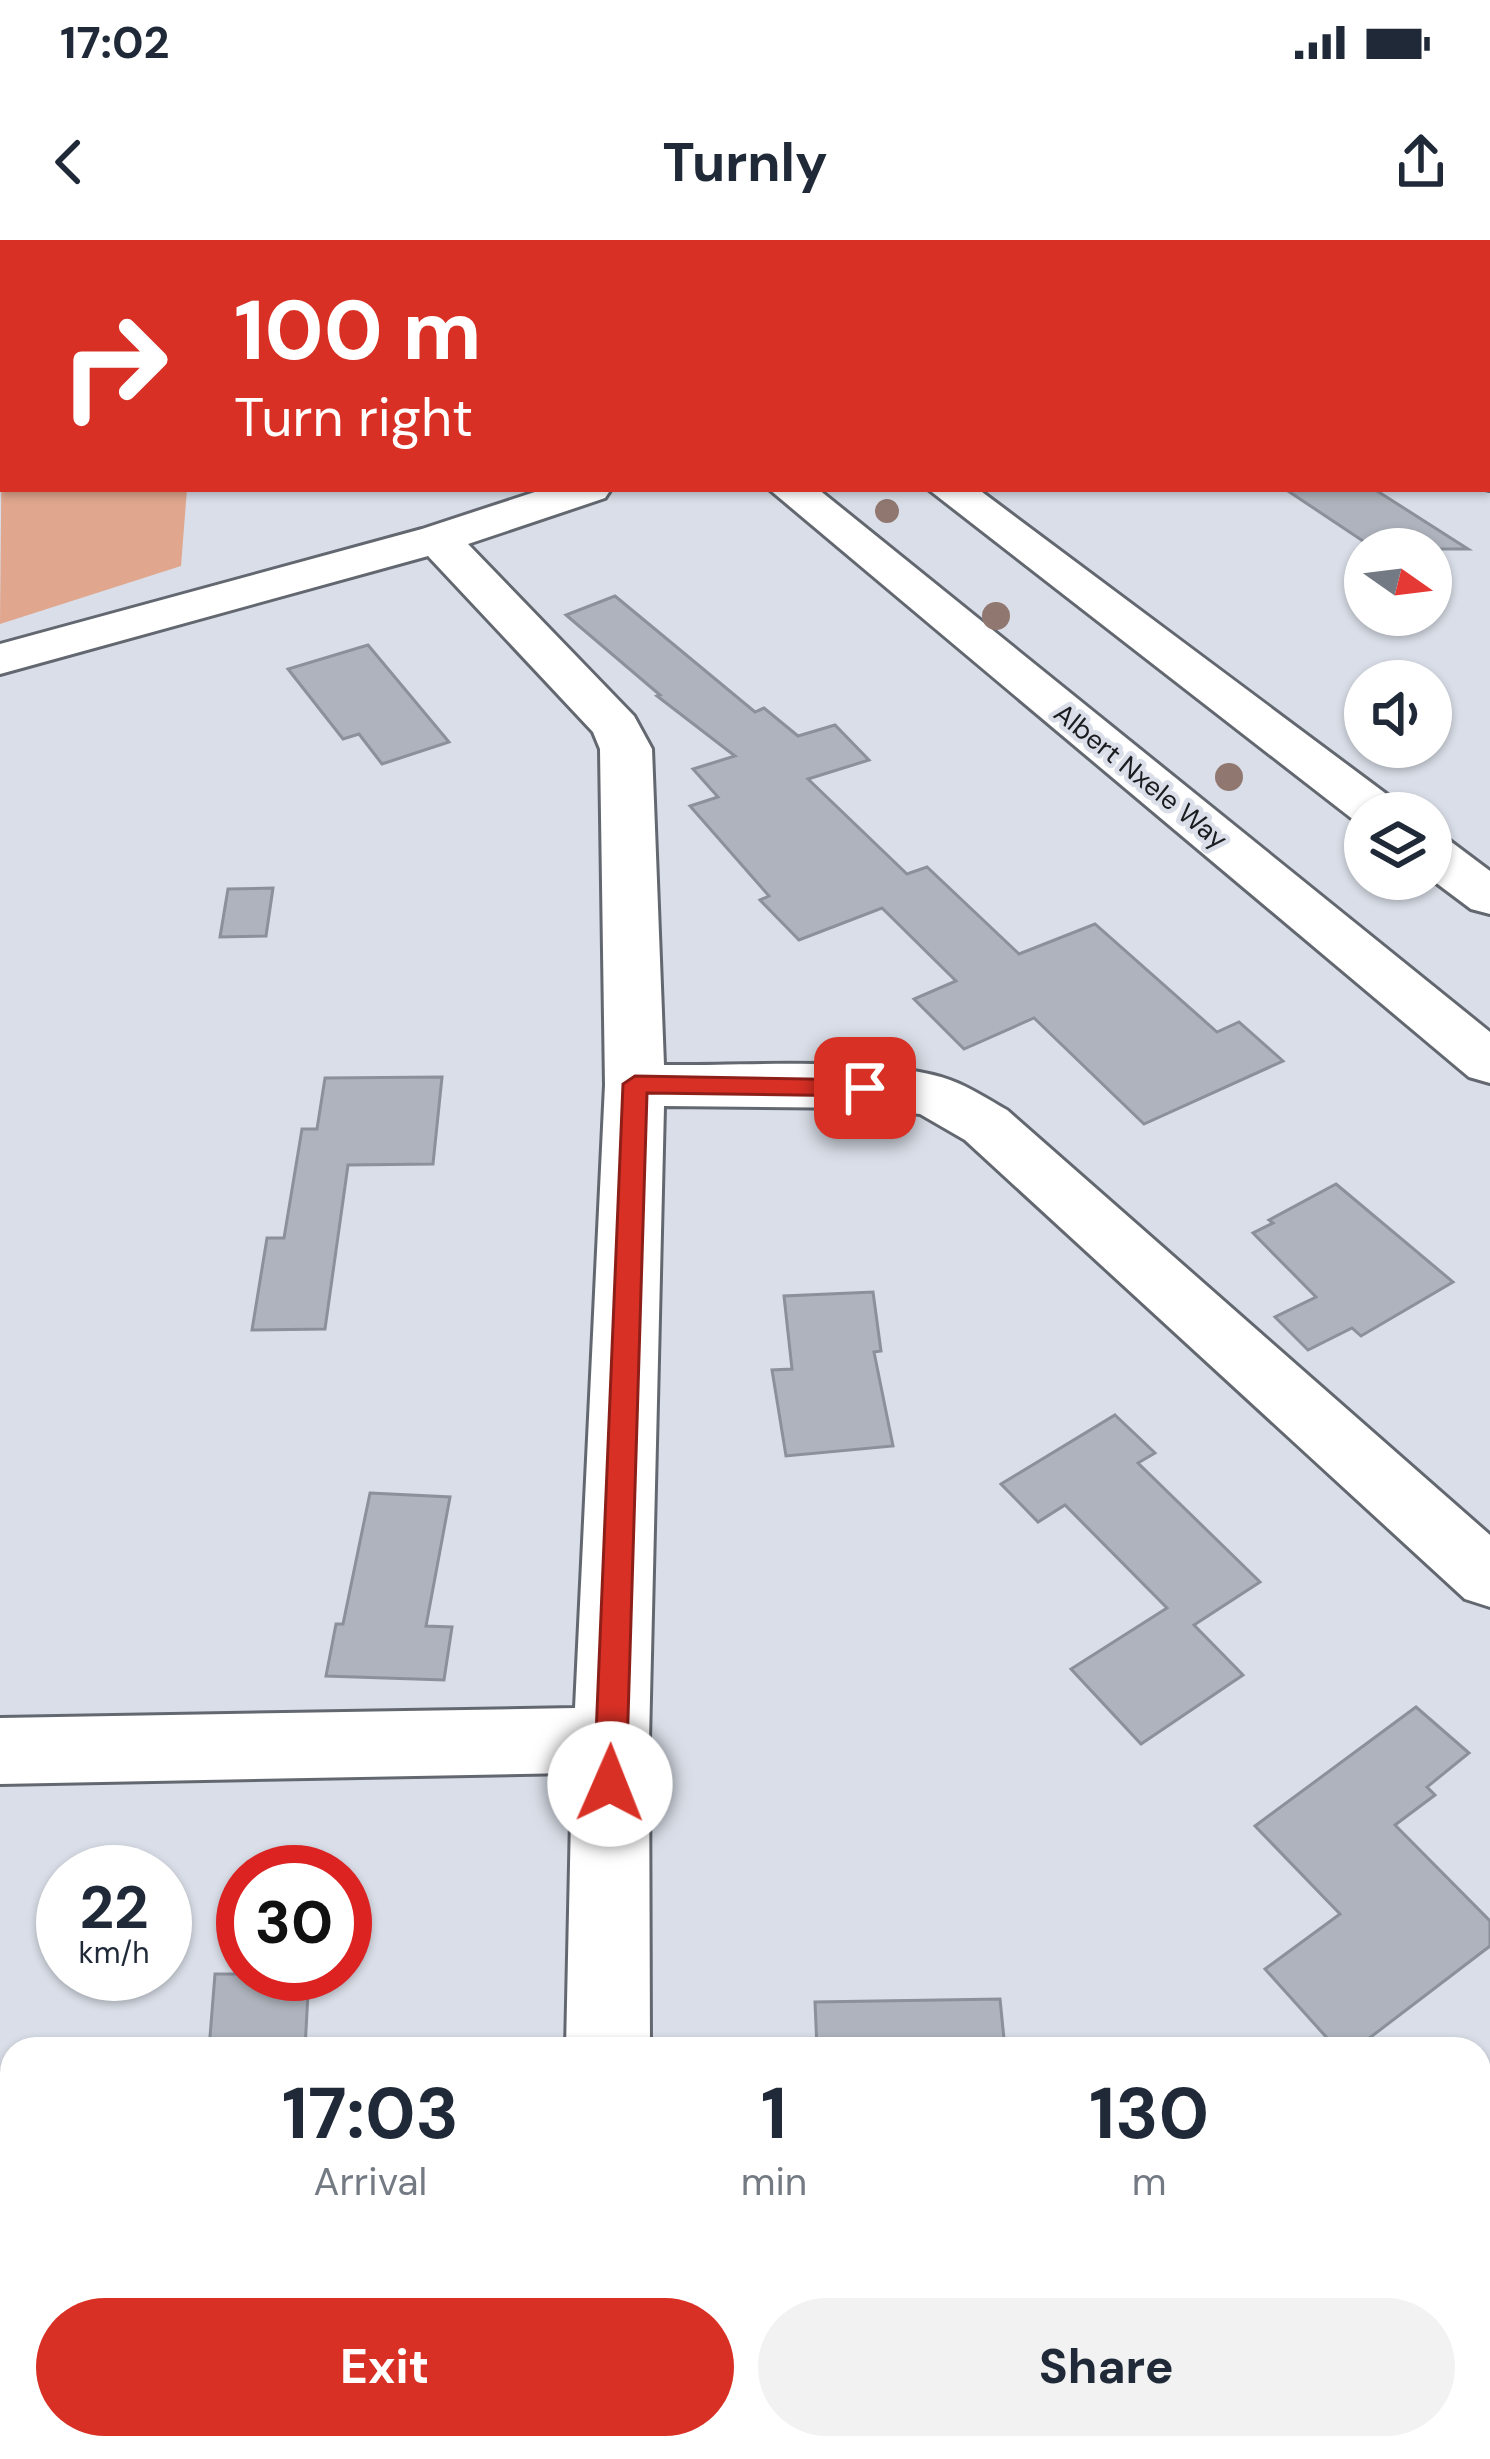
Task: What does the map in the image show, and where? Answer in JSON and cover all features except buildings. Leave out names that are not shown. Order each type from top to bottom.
[{"type":"street","points":[[0,659],[437,539],[580,492]]},
{"type":"street","name":"Albert Nxele Way","points":[[795,492],[1490,1063]]},
{"type":"street","points":[[954,492],[1350,792]]},
{"type":"street","points":[[437,539],[623,737],[635,1084],[611,1740],[608,2037]]},
{"type":"street","points":[[1452,869],[1490,897]]},
{"type":"street","points":[[635,1084],[865,1088],[933,1095],[986,1125],[1490,1578]]},
{"type":"street","points":[[0,1751],[611,1740]]},
{"type":"shaded area","points":[[1,492],[187,492],[181,566],[0,624]]},
{"type":"route","points":[[610,1784],[635,1084],[865,1088]]}]
